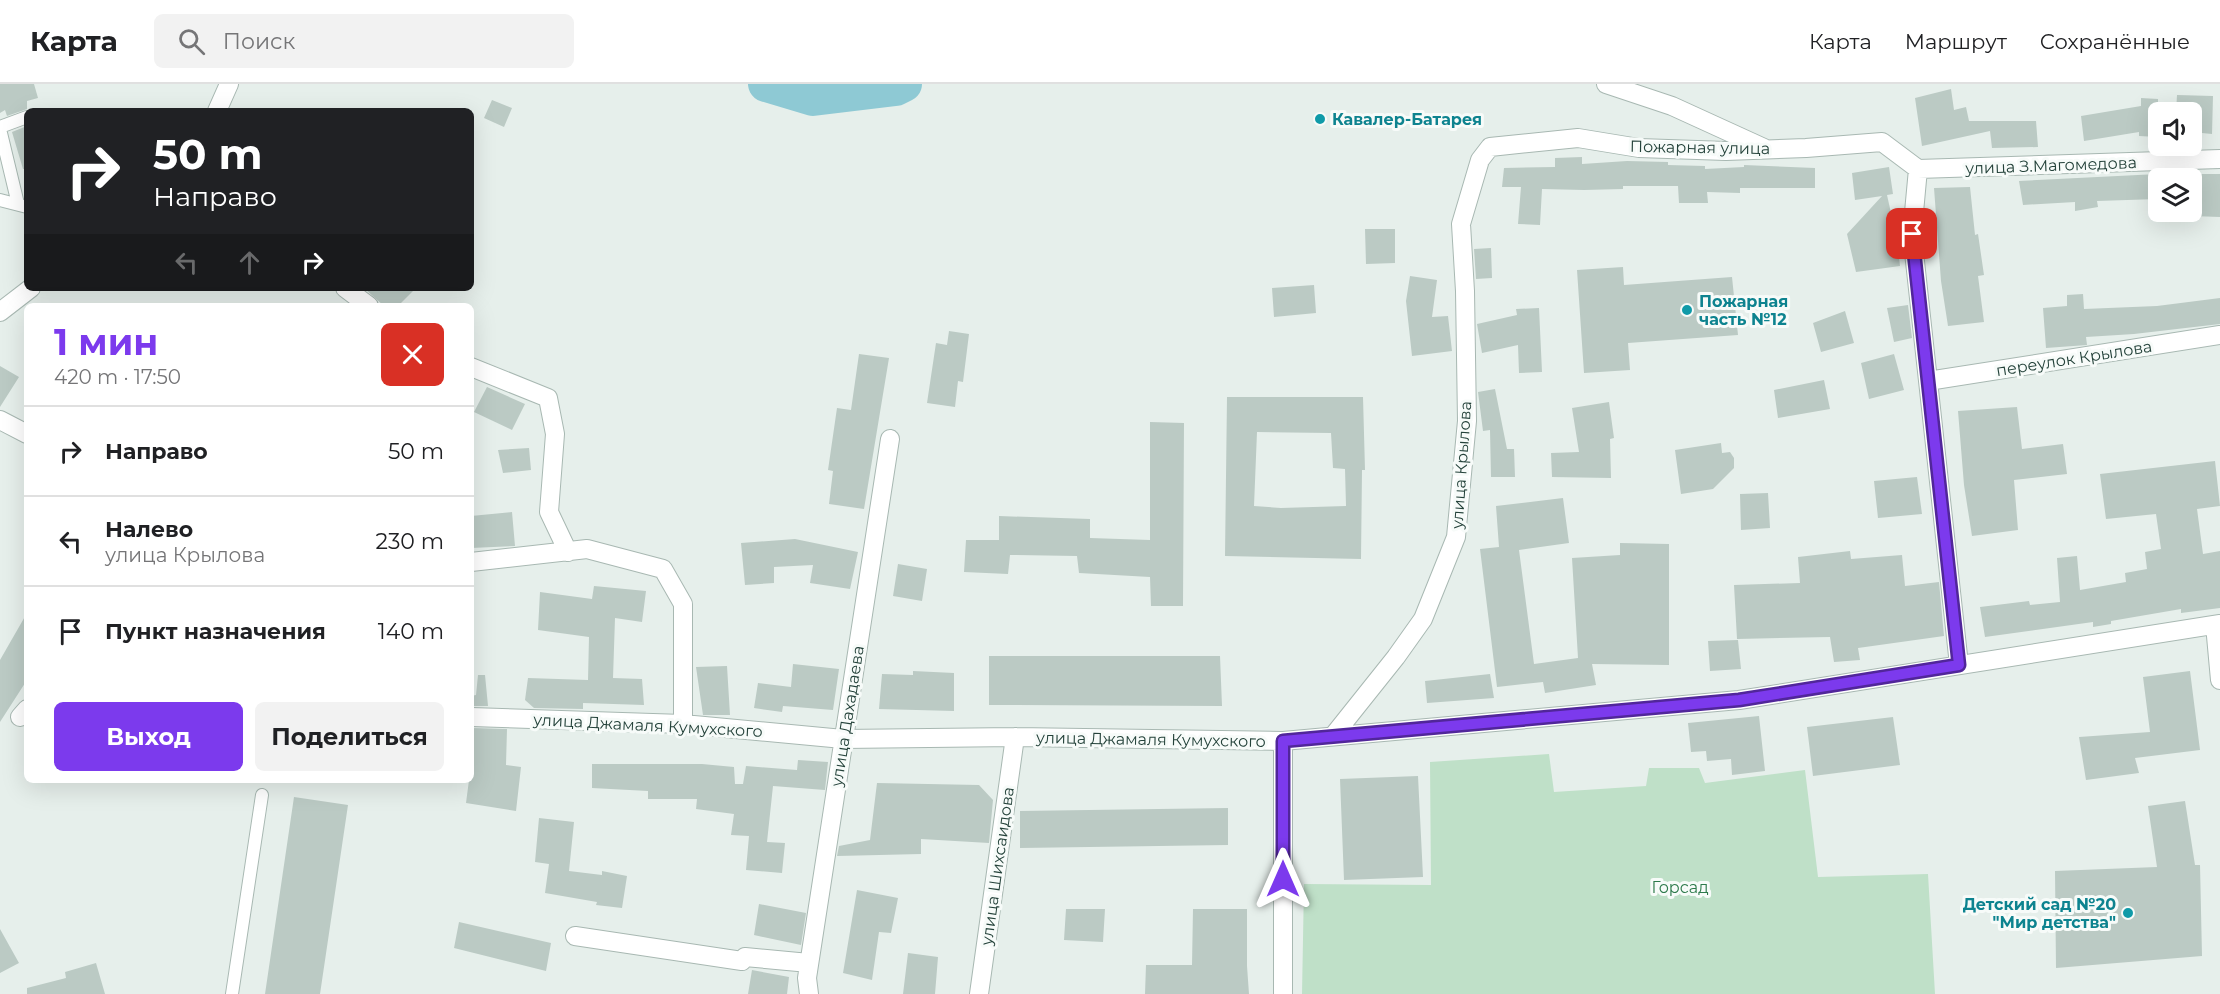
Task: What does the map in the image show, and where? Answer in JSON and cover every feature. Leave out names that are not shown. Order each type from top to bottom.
[{"type":"street","points":[[218,108],[229,84]]},
{"type":"street","points":[[1606,84],[1672,106],[1769,150]]},
{"type":"street","name":"Пожарная улица","points":[[1480,160],[1490,147],[1578,138],[1638,148],[1726,152],[1882,142],[1918,169]]},
{"type":"street","name":"улица З.Магомедова","points":[[1918,169],[2220,159]]},
{"type":"street","name":"улица Крылова","points":[[1333,736],[1423,619],[1456,537],[1467,421],[1465,291],[1461,224],[1480,160]]},
{"type":"street","points":[[1918,169],[1912,234],[1959,665]]},
{"type":"street","points":[[0,312],[27,291]]},
{"type":"street","points":[[349,291],[365,303]]},
{"type":"street","name":"переулок Крылова","points":[[1928,381],[2220,335]]},
{"type":"street","points":[[474,368],[548,398],[555,435],[549,512],[568,552]]},
{"type":"street","points":[[0,420],[24,432]]},
{"type":"street","name":"улица Дахадаева","points":[[809,994],[807,978],[809,963],[890,439]]},
{"type":"street","points":[[474,562],[587,549],[663,569],[683,604],[683,724]]},
{"type":"street","points":[[2218,624],[2220,680]]},
{"type":"street","name":"улица Джамаля Кумухского","points":[[474,717],[683,724],[843,739],[1015,737],[1283,741],[1739,700],[2218,624]]},
{"type":"street","name":"улица Шихсаидова","points":[[979,994],[1015,737]]},
{"type":"street","points":[[1283,741],[1283,994]]},
{"type":"street","points":[[575,936],[742,961],[745,957],[809,963]]},
{"type":"lane","points":[[22,206],[0,128],[24,118]]},
{"type":"lane","points":[[0,200],[22,206]]},
{"type":"lane","points":[[232,994],[262,795]]},
{"type":"green space","name":"Горсад","points":[[1549,754],[1554,792],[1646,786],[1649,768],[1699,768],[1705,783],[1805,770],[1818,877],[1928,874],[1935,994],[1302,994],[1304,884],[1431,885],[1430,762]]},
{"type":"building","points":[[0,84],[34,84],[38,98],[27,101],[27,108],[7,116],[5,110],[0,113]]},
{"type":"building","points":[[1951,89],[1954,110],[1966,107],[1969,121],[2036,121],[2038,147],[1992,148],[1990,131],[1922,146],[1915,98]]},
{"type":"building","points":[[2177,95],[2213,96],[2212,134],[2202,133],[2202,102],[2177,102]]},
{"type":"building","points":[[2141,98],[2158,99],[2158,102],[2148,102],[2148,136],[2139,136],[2139,132],[2084,141],[2081,116],[2141,106]]},
{"type":"building","points":[[492,100],[512,108],[504,127],[484,118]]},
{"type":"building","points":[[24,127],[24,169],[23,169],[12,132]]},
{"type":"building","points":[[1582,157],[1582,164],[1627,161],[1668,162],[1668,165],[1705,166],[1705,169],[1744,167],[1744,165],[1815,168],[1815,188],[1740,188],[1740,193],[1707,192],[1708,203],[1679,203],[1678,186],[1623,186],[1623,189],[1584,190],[1542,189],[1540,225],[1518,224],[1521,187],[1502,187],[1504,168],[1555,167],[1555,158]]},
{"type":"building","points":[[1889,167],[1893,194],[1887,195],[1900,266],[1856,272],[1847,234],[1882,196],[1855,200],[1852,173]]},
{"type":"building","points":[[2202,174],[2220,174],[2220,217],[2202,216]]},
{"type":"building","points":[[2148,175],[2148,199],[2097,201],[2098,207],[2075,211],[2075,202],[2023,205],[2019,181]]},
{"type":"building","points":[[1970,187],[1975,235],[1978,234],[1984,275],[1978,276],[1984,322],[1948,326],[1941,281],[1934,188]]},
{"type":"building","points":[[1365,229],[1395,229],[1395,263],[1366,264]]},
{"type":"building","points":[[1491,248],[1492,278],[1476,279],[1474,249]]},
{"type":"building","points":[[1623,267],[1624,285],[1732,277],[1738,335],[1628,343],[1630,370],[1584,373],[1577,270]]},
{"type":"building","points":[[1410,276],[1437,280],[1432,317],[1448,316],[1452,351],[1412,356],[1406,301]]},
{"type":"building","points":[[1314,285],[1316,313],[1274,317],[1272,288]]},
{"type":"building","points":[[367,291],[413,291],[401,303],[381,303]]},
{"type":"building","points":[[2083,294],[2084,309],[2157,306],[2220,298],[2220,324],[2086,337],[2087,345],[2046,348],[2043,308],[2067,306],[2067,295]]},
{"type":"building","points":[[1908,305],[1912,338],[1894,342],[1887,308]]},
{"type":"building","points":[[1539,308],[1542,372],[1519,373],[1518,345],[1482,353],[1477,324],[1517,315],[1516,309]]},
{"type":"building","points":[[1845,311],[1854,343],[1821,352],[1813,323]]},
{"type":"building","points":[[949,331],[969,334],[963,382],[958,381],[955,407],[927,403],[936,343],[947,345]]},
{"type":"building","points":[[859,354],[889,358],[864,509],[829,504],[833,471],[828,470],[837,408],[851,410]]},
{"type":"building","points":[[1894,354],[1904,390],[1869,399],[1861,363]]},
{"type":"building","points":[[0,366],[19,377],[0,407]]},
{"type":"building","points":[[1824,380],[1830,409],[1778,418],[1774,390]]},
{"type":"building","points":[[487,387],[525,404],[512,430],[474,412]]},
{"type":"building","points":[[1495,389],[1507,449],[1514,449],[1515,477],[1491,477],[1490,430],[1483,431],[1478,392]]},
{"type":"building","points":[[1227,397],[1363,397],[1365,470],[1362,470],[1361,559],[1225,556]],"holes":[[[1257,432],[1331,433],[1333,468],[1345,469],[1346,506],[1281,508],[1254,506]]]},
{"type":"building","points":[[1609,402],[1614,438],[1610,439],[1611,478],[1552,477],[1551,453],[1579,452],[1572,408]]},
{"type":"building","points":[[2017,407],[2022,449],[2063,444],[2067,474],[2014,480],[2018,530],[1972,536],[1964,485],[1958,411]]},
{"type":"building","points":[[1150,422],[1184,423],[1183,606],[1151,606],[1150,577],[1079,573],[1077,556],[1010,555],[1008,574],[964,572],[966,540],[999,540],[999,516],[1090,519],[1090,538],[1150,540]]},
{"type":"building","points":[[1721,443],[1722,453],[1730,452],[1734,458],[1734,468],[1713,489],[1681,494],[1675,450]]},
{"type":"building","points":[[529,448],[531,470],[503,473],[498,450]]},
{"type":"building","points":[[2215,461],[2220,506],[2197,509],[2203,554],[2220,551],[2220,608],[2181,613],[2181,609],[2111,621],[2111,624],[2093,627],[2093,622],[1985,637],[1980,607],[2029,601],[2030,605],[2060,602],[2057,558],[2077,556],[2080,590],[2126,582],[2125,573],[2147,569],[2145,552],[2161,549],[2156,514],[2106,519],[2100,474]]},
{"type":"building","points":[[1917,477],[1922,514],[1878,518],[1874,481]]},
{"type":"building","points":[[1768,493],[1770,528],[1741,530],[1740,494]]},
{"type":"building","points":[[1563,498],[1569,543],[1519,550],[1534,664],[1578,658],[1572,558],[1620,555],[1620,543],[1669,544],[1669,665],[1592,664],[1596,685],[1545,693],[1543,682],[1497,687],[1480,549],[1499,547],[1496,506]]},
{"type":"building","points":[[512,512],[515,546],[474,548],[474,516]]},
{"type":"building","points":[[795,539],[858,552],[850,589],[810,583],[813,565],[774,567],[774,583],[745,585],[741,543]]},
{"type":"building","points":[[1850,551],[1851,559],[1902,555],[1905,586],[1939,582],[1944,636],[1858,648],[1860,660],[1834,662],[1830,637],[1737,639],[1734,585],[1800,583],[1798,557]]},
{"type":"building","points":[[898,564],[927,569],[922,601],[893,596]]},
{"type":"building","points":[[594,586],[646,591],[642,622],[615,618],[613,678],[642,679],[644,705],[583,703],[583,709],[534,708],[525,700],[528,678],[588,680],[589,637],[538,630],[540,592],[592,599]]},
{"type":"building","points":[[24,618],[24,685],[0,722],[0,660]]},
{"type":"building","points":[[1738,640],[1741,669],[1710,671],[1708,641]]},
{"type":"building","points":[[989,656],[1220,656],[1222,706],[989,705]]},
{"type":"building","points":[[793,664],[839,669],[833,710],[783,706],[782,712],[754,708],[758,683],[791,687]]},
{"type":"building","points":[[727,666],[730,715],[703,715],[696,667]]},
{"type":"building","points":[[913,671],[954,673],[954,711],[879,709],[882,674],[913,675]]},
{"type":"building","points":[[2190,671],[2200,750],[2135,758],[2139,773],[2086,780],[2079,737],[2150,732],[2143,677]]},
{"type":"building","points":[[1490,674],[1494,698],[1427,703],[1425,681]]},
{"type":"building","points":[[478,675],[485,675],[488,706],[474,706],[474,695],[476,695]]},
{"type":"building","points":[[1759,716],[1765,771],[1732,775],[1731,759],[1707,761],[1706,751],[1691,752],[1688,723]]},
{"type":"building","points":[[1893,717],[1900,765],[1813,776],[1807,727]]},
{"type":"building","points":[[474,728],[507,729],[506,765],[521,767],[516,811],[466,803],[469,783],[474,783]]},
{"type":"building","points":[[798,760],[828,762],[825,790],[773,786],[767,842],[785,843],[782,873],[746,870],[749,836],[731,835],[734,814],[696,809],[697,799],[648,799],[648,791],[592,788],[592,764],[702,764],[734,767],[735,784],[743,784],[746,766],[797,770]]},
{"type":"building","points":[[1418,776],[1423,877],[1344,880],[1340,779]]},
{"type":"building","points":[[877,783],[979,785],[993,800],[989,843],[921,839],[921,854],[837,856],[839,846],[870,840]]},
{"type":"building","points":[[294,797],[348,805],[320,994],[265,994]]},
{"type":"building","name":"Детский сад №20 \"Мир детства\"","points":[[2185,801],[2195,865],[2200,865],[2202,956],[2056,968],[2055,871],[2157,867],[2148,806]]},
{"type":"building","points":[[1228,808],[1228,845],[1020,848],[1020,811]]},
{"type":"building","points":[[539,818],[574,822],[569,871],[602,875],[602,871],[627,876],[622,908],[596,905],[597,902],[545,893],[549,864],[535,862]]},
{"type":"building","points":[[857,890],[898,898],[891,933],[879,932],[872,980],[843,973]]},
{"type":"building","points":[[759,904],[806,913],[801,945],[754,935]]},
{"type":"building","points":[[1066,909],[1105,909],[1103,942],[1064,940]]},
{"type":"building","points":[[1193,909],[1247,909],[1249,994],[1145,994],[1146,965],[1192,965]]},
{"type":"building","points":[[459,922],[551,943],[546,971],[454,948]]},
{"type":"building","points":[[0,929],[19,963],[0,973]]},
{"type":"building","points":[[908,953],[938,957],[935,994],[903,994]]},
{"type":"building","points":[[96,963],[105,994],[27,994],[27,988],[66,978],[65,972]]},
{"type":"building","points":[[752,970],[789,977],[787,994],[748,994]]},
{"type":"waterway","points":[[766,84],[813,98],[896,88],[904,84]]},
{"type":"place","name":"Кавалер-Батарея","points":[[1320,119]]},
{"type":"place","name":"Пожарная часть №12","points":[[1687,310]]},
{"type":"place","name":"Детский сад №20 \"Мир детства\"","points":[[2128,913]]},
{"type":"route","points":[[1283,879],[1283,741],[1739,700],[1959,665],[1912,234]]}]
